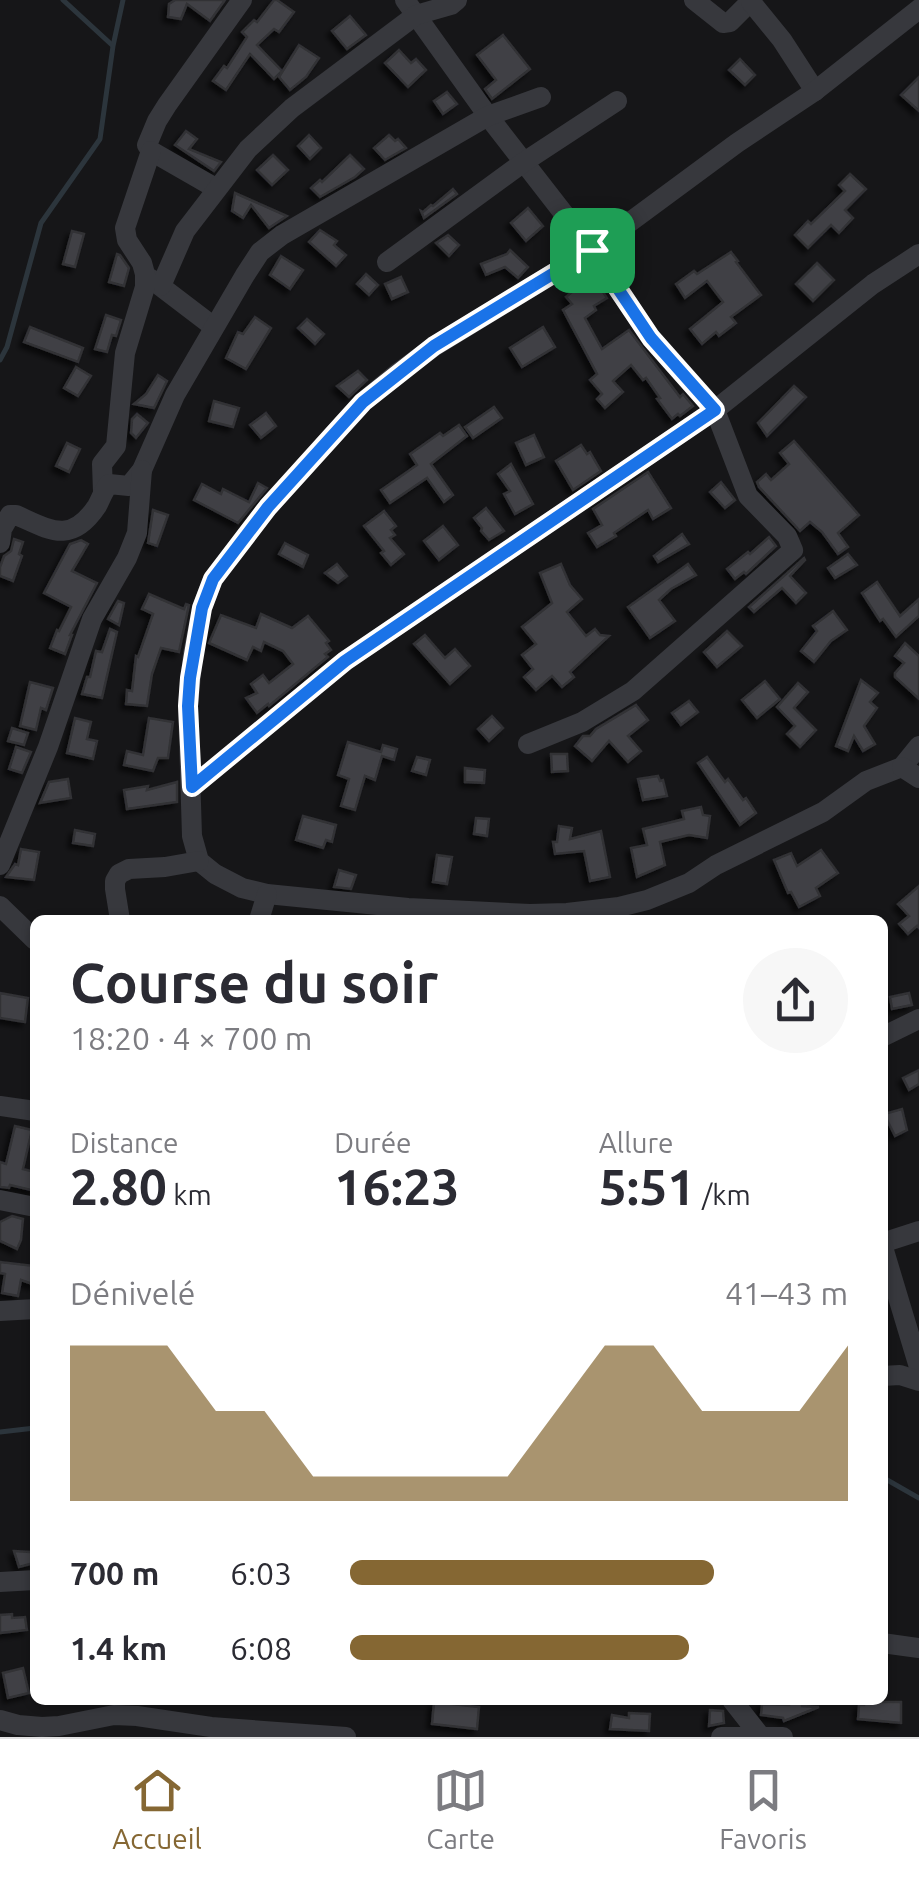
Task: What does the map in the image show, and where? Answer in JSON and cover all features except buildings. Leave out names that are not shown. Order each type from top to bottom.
[{"type":"street","points":[[214,192],[212,186],[151,151],[148,139],[242,0]]},
{"type":"street","points":[[0,543],[10,515],[51,530],[73,530],[86,521],[100,502],[102,464],[116,446],[125,353],[145,287],[248,149],[410,8],[451,5],[457,0]]},
{"type":"street","points":[[694,0],[723,23],[730,22],[752,1],[815,91]]},
{"type":"street","points":[[410,8],[592,250],[651,338],[715,410],[748,496],[787,536],[793,550],[633,691],[582,722],[528,744]]},
{"type":"street","points":[[919,9],[815,91],[592,250],[434,346],[363,402],[268,507],[213,579],[202,608],[188,706],[192,836],[199,862],[242,888],[268,894],[408,908],[567,913],[647,900],[688,884],[716,865],[824,812],[866,781],[911,773],[919,746]]},
{"type":"street","points":[[103,492],[109,484],[129,486],[142,470],[175,395],[260,252],[282,235],[488,116],[541,97]]},
{"type":"street","points":[[387,262],[617,100]]},
{"type":"street","points":[[151,151],[125,228],[127,240],[153,280],[214,327]]},
{"type":"street","points":[[192,787],[345,661],[715,410],[873,284],[919,254]]},
{"type":"street","points":[[0,864],[48,747],[92,619],[137,533],[142,470]]},
{"type":"street","points":[[119,915],[115,888],[119,874],[129,869],[199,862]]},
{"type":"street","points":[[261,915],[268,894]]},
{"type":"street","points":[[0,906],[30,935]]},
{"type":"street","points":[[888,1034],[919,1019]]},
{"type":"street","points":[[0,1106],[30,1110]]},
{"type":"street","points":[[0,1200],[30,1205]]},
{"type":"street","points":[[888,1242],[919,1231]]},
{"type":"street","points":[[888,1264],[919,1367]]},
{"type":"street","points":[[0,1311],[30,1309]]},
{"type":"street","points":[[888,1376],[919,1381]]},
{"type":"street","points":[[0,1582],[30,1580]]},
{"type":"street","points":[[888,1644],[919,1648]]},
{"type":"street","points":[[736,1705],[761,1736]]},
{"type":"street","points":[[0,1720],[42,1727],[114,1715],[136,1716],[210,1727],[346,1737]]},
{"type":"street","points":[[720,1737],[783,1737]]},
{"type":"waterway","points":[[63,0],[112,45]]},
{"type":"waterway","points":[[0,360],[41,223],[100,139],[123,0]]},
{"type":"waterway","points":[[0,1432],[30,1429]]},
{"type":"waterway","points":[[888,1480],[919,1498]]},
{"type":"route","points":[[592,250],[651,338],[715,410],[345,661],[192,787],[190,678],[202,608],[213,579],[268,507],[363,402],[434,346],[592,250]]}]
